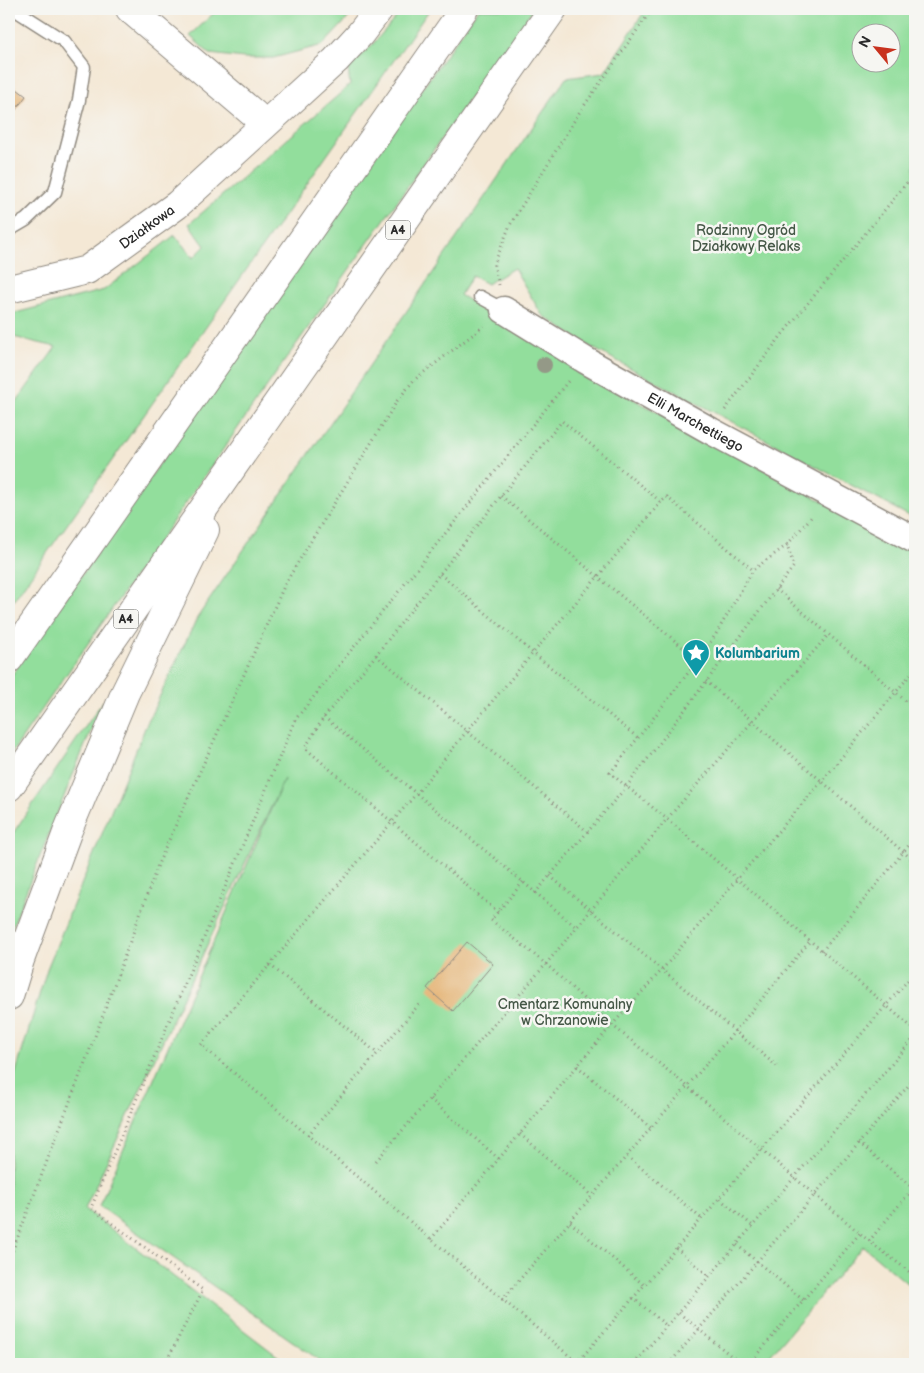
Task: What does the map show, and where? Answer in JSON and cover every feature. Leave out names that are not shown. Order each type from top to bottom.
[{"type":"main road","points":[[130,9],[254,114],[263,126]]},
{"type":"main road","name":"Działkowa","points":[[9,289],[87,270],[177,205],[336,60],[360,34],[378,9]]},
{"type":"main road","points":[[9,659],[464,9]]},
{"type":"main road","name":"A4","points":[[9,787],[553,9]]},
{"type":"main road","points":[[9,996],[20,960],[68,830],[125,693],[243,452]]},
{"type":"street","name":"Elli Marchettiego","points":[[504,310],[586,360],[711,431],[915,540]]},
{"type":"lane","points":[[9,230],[26,220],[55,192],[79,100],[84,67],[64,41],[14,9]]},
{"type":"lane","name":"Elli Marchettiego","points":[[480,297],[504,310]]},
{"type":"path","points":[[9,1260],[98,1028],[158,862],[286,582],[397,401],[414,380],[504,310],[494,265],[510,225],[579,113],[652,9]]},
{"type":"path","points":[[711,431],[781,336],[915,173]]},
{"type":"path","points":[[165,1364],[203,1290],[91,1208],[295,720],[586,360]]},
{"type":"path","points":[[498,912],[305,748],[324,717],[376,655],[562,421],[661,502]]},
{"type":"path","points":[[829,495],[788,546],[753,570],[716,634],[698,660],[610,773],[667,819],[915,1030]]},
{"type":"path","points":[[501,496],[698,660]]},
{"type":"path","points":[[753,570],[667,497],[661,502],[416,794],[201,1045],[578,1363],[915,972]]},
{"type":"path","points":[[535,893],[627,786],[794,566],[788,546]]},
{"type":"path","points":[[440,574],[533,653],[638,738]]},
{"type":"path","points":[[776,588],[915,709]]},
{"type":"path","points":[[376,1161],[546,964],[667,819],[828,634]]},
{"type":"path","points":[[376,655],[588,832]]},
{"type":"path","points":[[431,1239],[612,1025],[662,970],[915,669]]},
{"type":"path","points":[[706,681],[915,862]]},
{"type":"path","points":[[324,717],[576,927]]},
{"type":"path","points":[[822,951],[915,838]]},
{"type":"path","points":[[550,876],[779,1068]]},
{"type":"path","points":[[523,882],[492,920],[546,964],[612,1025],[687,1086],[869,1241],[915,1276]]},
{"type":"path","points":[[502,1300],[735,1031],[810,941]]},
{"type":"path","points":[[270,964],[378,1053]]},
{"type":"path","points":[[308,1135],[421,1002]]},
{"type":"path","points":[[634,1364],[915,1037]]},
{"type":"path","points":[[577,1066],[651,1128]]},
{"type":"path","points":[[669,1364],[915,1078]]},
{"type":"path","points":[[430,1099],[499,1159]]},
{"type":"path","points":[[520,1134],[592,1196]]},
{"type":"path","points":[[859,1144],[915,1188],[869,1241]]},
{"type":"path","points":[[627,1156],[702,1219]]},
{"type":"path","points":[[720,1199],[753,1226]]},
{"type":"path","points":[[570,1222],[644,1285]]},
{"type":"path","points":[[749,1364],[860,1233]]},
{"type":"path","points":[[737,1245],[803,1300]]},
{"type":"path","points":[[676,1248],[710,1276]]},
{"type":"path","points":[[634,1298],[667,1326]]},
{"type":"path","points":[[679,1312],[741,1364]]},
{"type":"green space","points":[[218,9],[356,9],[323,45],[273,58],[244,58],[210,54],[190,36]]},
{"type":"green space","points":[[403,9],[430,9],[9,607],[9,412],[56,347],[9,336],[9,313],[104,290],[175,235],[193,258],[205,246],[189,224],[350,85],[348,69]]},
{"type":"green space","points":[[478,9],[533,9],[9,757],[9,679]]},
{"type":"green space","name":"Cmentarz Komunalny w Chrzanowie","points":[[646,9],[915,9],[915,519],[589,346],[542,315],[514,268],[487,284],[472,276],[460,295],[598,380],[915,551],[915,1290],[863,1246],[763,1364],[325,1364],[99,1206],[284,779],[85,1209],[288,1364],[9,1364],[9,1095],[47,969],[147,723],[197,618],[566,78],[604,73]]},
{"type":"green space","points":[[103,701],[50,831],[9,935],[9,839]]},
{"type":"building","points":[[9,83],[26,96],[9,119]]},
{"type":"building","points":[[467,942],[493,964],[453,1011],[427,988]]},
{"type":"place","name":"Kolumbarium","points":[[696,677]]},
{"type":"park label","name":"Rodzinny Ogród Działkowy Relaks","points":[[746,238]]}]
